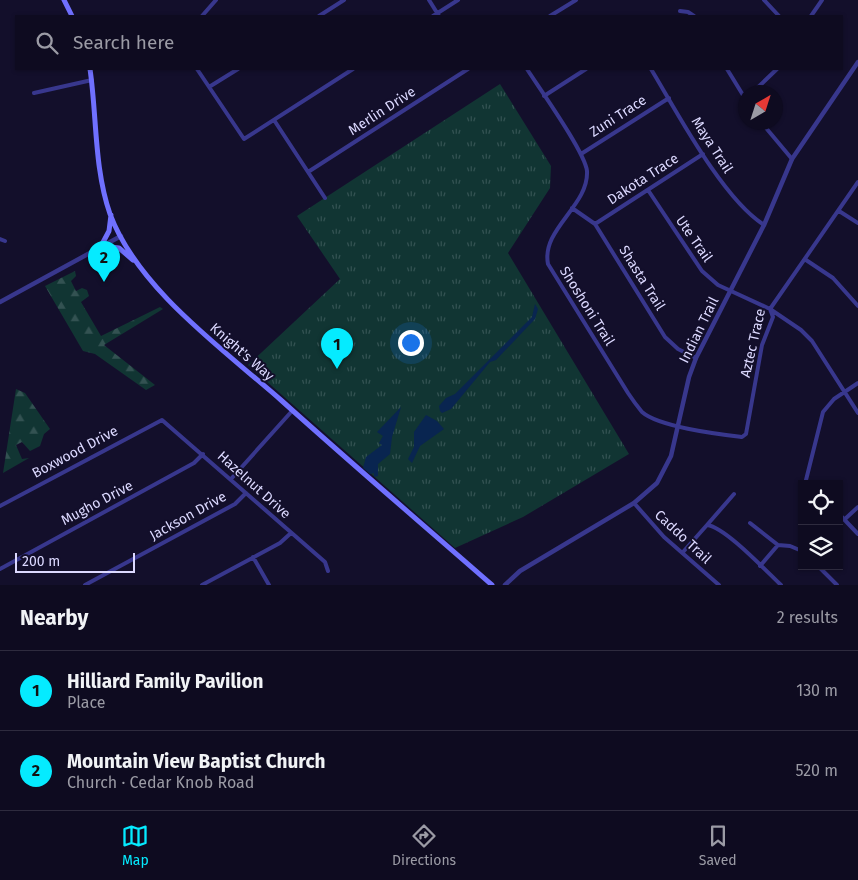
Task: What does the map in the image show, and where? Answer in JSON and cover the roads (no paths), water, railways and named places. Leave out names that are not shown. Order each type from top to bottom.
[{"type":"main road","points":[[64,0],[72,15]]},
{"type":"main road","name":"Knight's Way","points":[[90,70],[101,174],[110,215],[135,262],[178,309],[492,585]]},
{"type":"main road","points":[[110,215],[109,230],[102,247],[119,248],[135,262]]},
{"type":"street","points":[[203,15],[216,0]]},
{"type":"street","points":[[321,15],[344,0]]},
{"type":"street","points":[[429,0],[437,15],[458,0]]},
{"type":"street","points":[[552,15],[576,0]]},
{"type":"street","points":[[764,0],[778,15]]},
{"type":"street","points":[[812,15],[822,0]]},
{"type":"street","points":[[680,11],[692,15]]},
{"type":"street","name":"Indian Trail","points":[[505,585],[520,571],[634,503],[657,483],[667,466],[696,358],[764,225],[792,159],[858,62]]},
{"type":"street","points":[[198,70],[244,139],[350,70]]},
{"type":"street","points":[[209,87],[236,70]]},
{"type":"street","name":"Merlin Drive","points":[[308,172],[466,70]]},
{"type":"street","name":"Shoshoni Trail","points":[[528,70],[580,154],[586,168],[586,180],[548,251],[548,264],[637,405],[650,417],[678,425]]},
{"type":"street","points":[[544,96],[584,70]]},
{"type":"street","name":"Maya Trail","points":[[652,70],[703,154],[742,206],[764,225]]},
{"type":"street","points":[[728,70],[738,87]]},
{"type":"street","points":[[760,85],[776,70]]},
{"type":"street","points":[[34,93],[92,80]]},
{"type":"street","name":"Zuni Trace","points":[[580,154],[668,98]]},
{"type":"street","points":[[274,120],[325,198]]},
{"type":"street","points":[[768,130],[792,159]]},
{"type":"street","name":"Dakota Trace","points":[[595,224],[703,154]]},
{"type":"street","name":"Aztec Trace","points":[[678,425],[742,437],[746,434],[762,346],[773,317],[770,308],[806,260],[858,182]]},
{"type":"street","name":"Ute Trail","points":[[648,190],[702,271],[718,285],[770,308],[790,320],[812,341],[858,413]]},
{"type":"street","name":"Shasta Trail","points":[[572,208],[595,224],[665,337],[678,349],[696,358]]},
{"type":"street","points":[[839,211],[858,223]]},
{"type":"street","points":[[0,302],[121,236]]},
{"type":"street","points":[[806,260],[833,278],[858,306]]},
{"type":"street","points":[[806,480],[823,412],[844,391],[858,383]]},
{"type":"street","points":[[231,479],[292,411]]},
{"type":"street","name":"Hazelnut Drive","points":[[162,420],[325,562],[328,571]]},
{"type":"street","name":"Boxwood Drive","points":[[0,506],[162,420]]},
{"type":"street","name":"Mugho Drive","points":[[0,569],[194,463],[203,454]]},
{"type":"street","name":"Jackson Drive","points":[[85,585],[235,504],[246,493]]},
{"type":"street","points":[[683,552],[734,494]]},
{"type":"street","name":"Caddo Trail","points":[[634,503],[664,537],[718,585]]},
{"type":"street","points":[[846,519],[858,507]]},
{"type":"street","points":[[843,517],[858,534]]},
{"type":"street","points":[[750,523],[778,545],[790,546],[798,549]]},
{"type":"street","points":[[707,524],[725,533],[781,585]]},
{"type":"street","points":[[202,585],[280,543],[291,533]]},
{"type":"street","points":[[760,566],[778,545]]},
{"type":"street","points":[[253,557],[269,585]]},
{"type":"street","points":[[822,570],[837,585]]},
{"type":"water","points":[[535,304],[538,309],[535,319],[496,360],[490,362],[451,409],[442,413],[439,406],[446,398],[455,394],[532,317]]},
{"type":"water","points":[[401,407],[392,437],[390,454],[378,464],[378,476],[374,477],[374,473],[370,474],[363,468],[366,457],[382,445],[379,443],[383,436],[377,432]]},
{"type":"water","points":[[426,415],[437,421],[444,429],[420,446],[412,463],[408,459],[414,447],[414,432]]},
{"type":"place","name":"Mountain View Baptist Church","points":[[104,282]]},
{"type":"place","name":"Hilliard Family Pavilion","points":[[337,369]]}]
